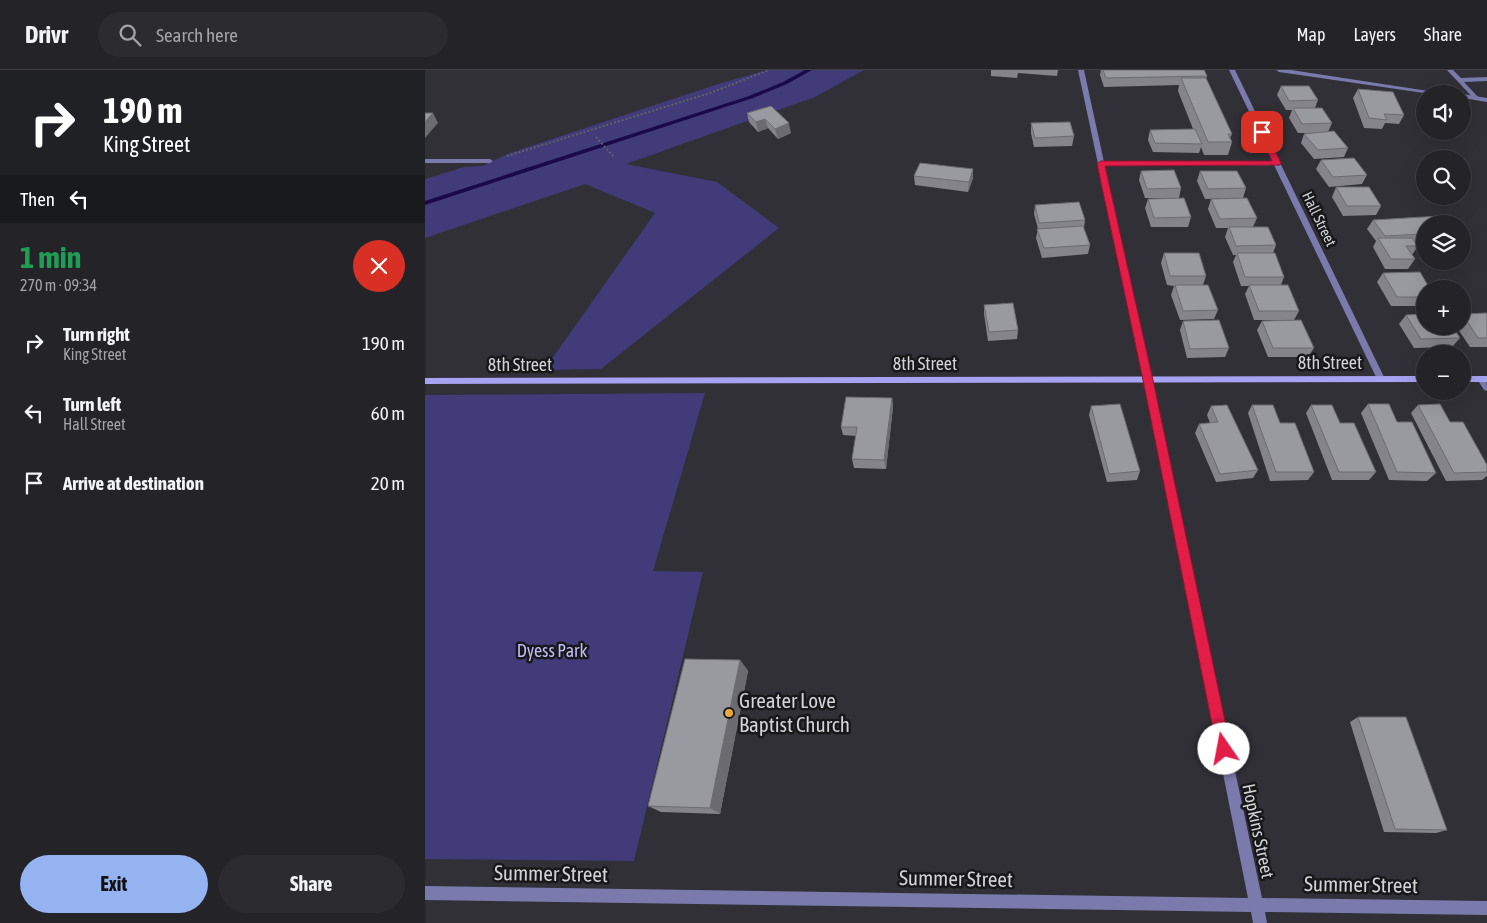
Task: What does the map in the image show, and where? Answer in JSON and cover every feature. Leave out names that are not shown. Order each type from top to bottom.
[{"type":"street","name":"Hopkins Street","points":[[1081,70],[1148,380],[1260,923]]},
{"type":"street","name":"Hall Street","points":[[1232,70],[1381,379]]},
{"type":"street","points":[[1279,70],[1416,90]]},
{"type":"street","points":[[1450,70],[1477,98]]},
{"type":"street","points":[[1459,80],[1487,79]]},
{"type":"street","points":[[1471,97],[1487,100]]},
{"type":"street","points":[[425,161],[490,161]]},
{"type":"street","points":[[1101,164],[1277,163]]},
{"type":"street","name":"8th Street","points":[[425,381],[1416,379]]},
{"type":"street","points":[[1471,379],[1484,379],[1487,388]]},
{"type":"street","name":"Summer Street","points":[[425,893],[1487,908]]},
{"type":"path","points":[[490,161],[710,93],[769,70]]},
{"type":"path","points":[[596,136],[614,157]]},
{"type":"green space","points":[[767,70],[864,70],[815,97],[626,164],[717,182],[779,228],[601,369],[544,370],[655,213],[585,184],[425,238],[425,179],[464,167],[482,166],[510,153],[718,84]]},
{"type":"green space","name":"Dyess Park","points":[[705,393],[653,571],[703,572],[634,861],[425,859],[425,395]]},
{"type":"building","points":[[1103,70],[1204,70],[1207,76],[1106,78]]},
{"type":"building","points":[[1181,78],[1206,78],[1232,134],[1228,134],[1232,142],[1208,142]]},
{"type":"building","points":[[1281,86],[1309,86],[1318,100],[1289,101]]},
{"type":"building","points":[[1358,89],[1393,92],[1404,115],[1384,114],[1387,120],[1369,118]]},
{"type":"building","points":[[771,106],[789,123],[775,129],[765,119],[756,122],[747,113]]},
{"type":"building","points":[[1293,108],[1322,108],[1332,123],[1302,124]]},
{"type":"building","points":[[425,113],[433,113],[425,122]]},
{"type":"building","points":[[1070,122],[1074,136],[1035,138],[1031,123]]},
{"type":"building","points":[[1195,129],[1202,144],[1155,143],[1150,130]]},
{"type":"building","points":[[1334,131],[1348,148],[1318,150],[1304,134]]},
{"type":"building","points":[[1354,158],[1367,175],[1333,177],[1321,160]]},
{"type":"building","points":[[920,163],[973,169],[969,182],[914,176]]},
{"type":"building","points":[[1174,170],[1181,188],[1147,189],[1141,171]]},
{"type":"building","points":[[1200,171],[1237,171],[1246,188],[1208,189]]},
{"type":"building","points":[[1336,187],[1369,187],[1381,206],[1347,206]]},
{"type":"building","points":[[1184,198],[1191,217],[1154,218],[1148,199]]},
{"type":"building","points":[[1247,198],[1257,218],[1220,219],[1211,199]]},
{"type":"building","points":[[1079,202],[1085,220],[1039,223],[1035,205]]},
{"type":"building","points":[[1416,217],[1416,234],[1385,236],[1373,220]]},
{"type":"building","points":[[1083,226],[1090,245],[1044,248],[1037,229]]},
{"type":"building","points":[[1229,227],[1268,227],[1276,245],[1236,246]]},
{"type":"building","points":[[1378,238],[1412,238],[1416,246],[1406,246],[1415,259],[1391,259]]},
{"type":"building","points":[[1164,253],[1199,253],[1206,276],[1170,276]]},
{"type":"building","points":[[1237,253],[1275,253],[1284,277],[1245,277]]},
{"type":"building","points":[[1420,272],[1425,280],[1416,280],[1416,297],[1397,297],[1383,273]]},
{"type":"building","points":[[1175,285],[1208,285],[1218,310],[1183,311]]},
{"type":"building","points":[[1249,285],[1288,285],[1299,311],[1259,311]]},
{"type":"building","points":[[1013,303],[1018,330],[989,332],[984,305]]},
{"type":"building","points":[[1487,313],[1487,338],[1478,338],[1471,327],[1471,314]]},
{"type":"building","points":[[1416,314],[1416,331],[1406,315]]},
{"type":"building","points":[[1219,320],[1229,348],[1190,349],[1183,321]]},
{"type":"building","points":[[1301,320],[1314,348],[1273,348],[1262,321]]},
{"type":"building","points":[[1418,335],[1458,335],[1460,338],[1421,339]]},
{"type":"building","points":[[846,397],[892,398],[884,460],[852,459],[857,427],[841,427]]},
{"type":"building","points":[[1120,404],[1140,471],[1109,474],[1091,406]]},
{"type":"building","points":[[1368,404],[1389,404],[1397,422],[1412,422],[1436,473],[1397,472]]},
{"type":"building","points":[[1440,404],[1450,422],[1463,422],[1487,465],[1487,472],[1454,473],[1418,405]]},
{"type":"building","points":[[1227,405],[1258,470],[1220,474],[1199,424],[1218,422],[1211,406]]},
{"type":"building","points":[[1252,405],[1273,405],[1280,423],[1295,423],[1314,472],[1276,472]]},
{"type":"building","points":[[1311,405],[1332,405],[1340,423],[1354,423],[1376,472],[1339,472]]},
{"type":"building","points":[[685,659],[740,660],[710,808],[648,806]]},
{"type":"building","points":[[1358,717],[1406,717],[1447,830],[1395,829]]},
{"type":"waterway","points":[[425,203],[751,97],[785,83],[809,70]]},
{"type":"place","name":"Greater Love Baptist Church","points":[[729,713]]},
{"type":"route","points":[[1224,749],[1148,380],[1101,164],[1277,163],[1262,132]]}]
